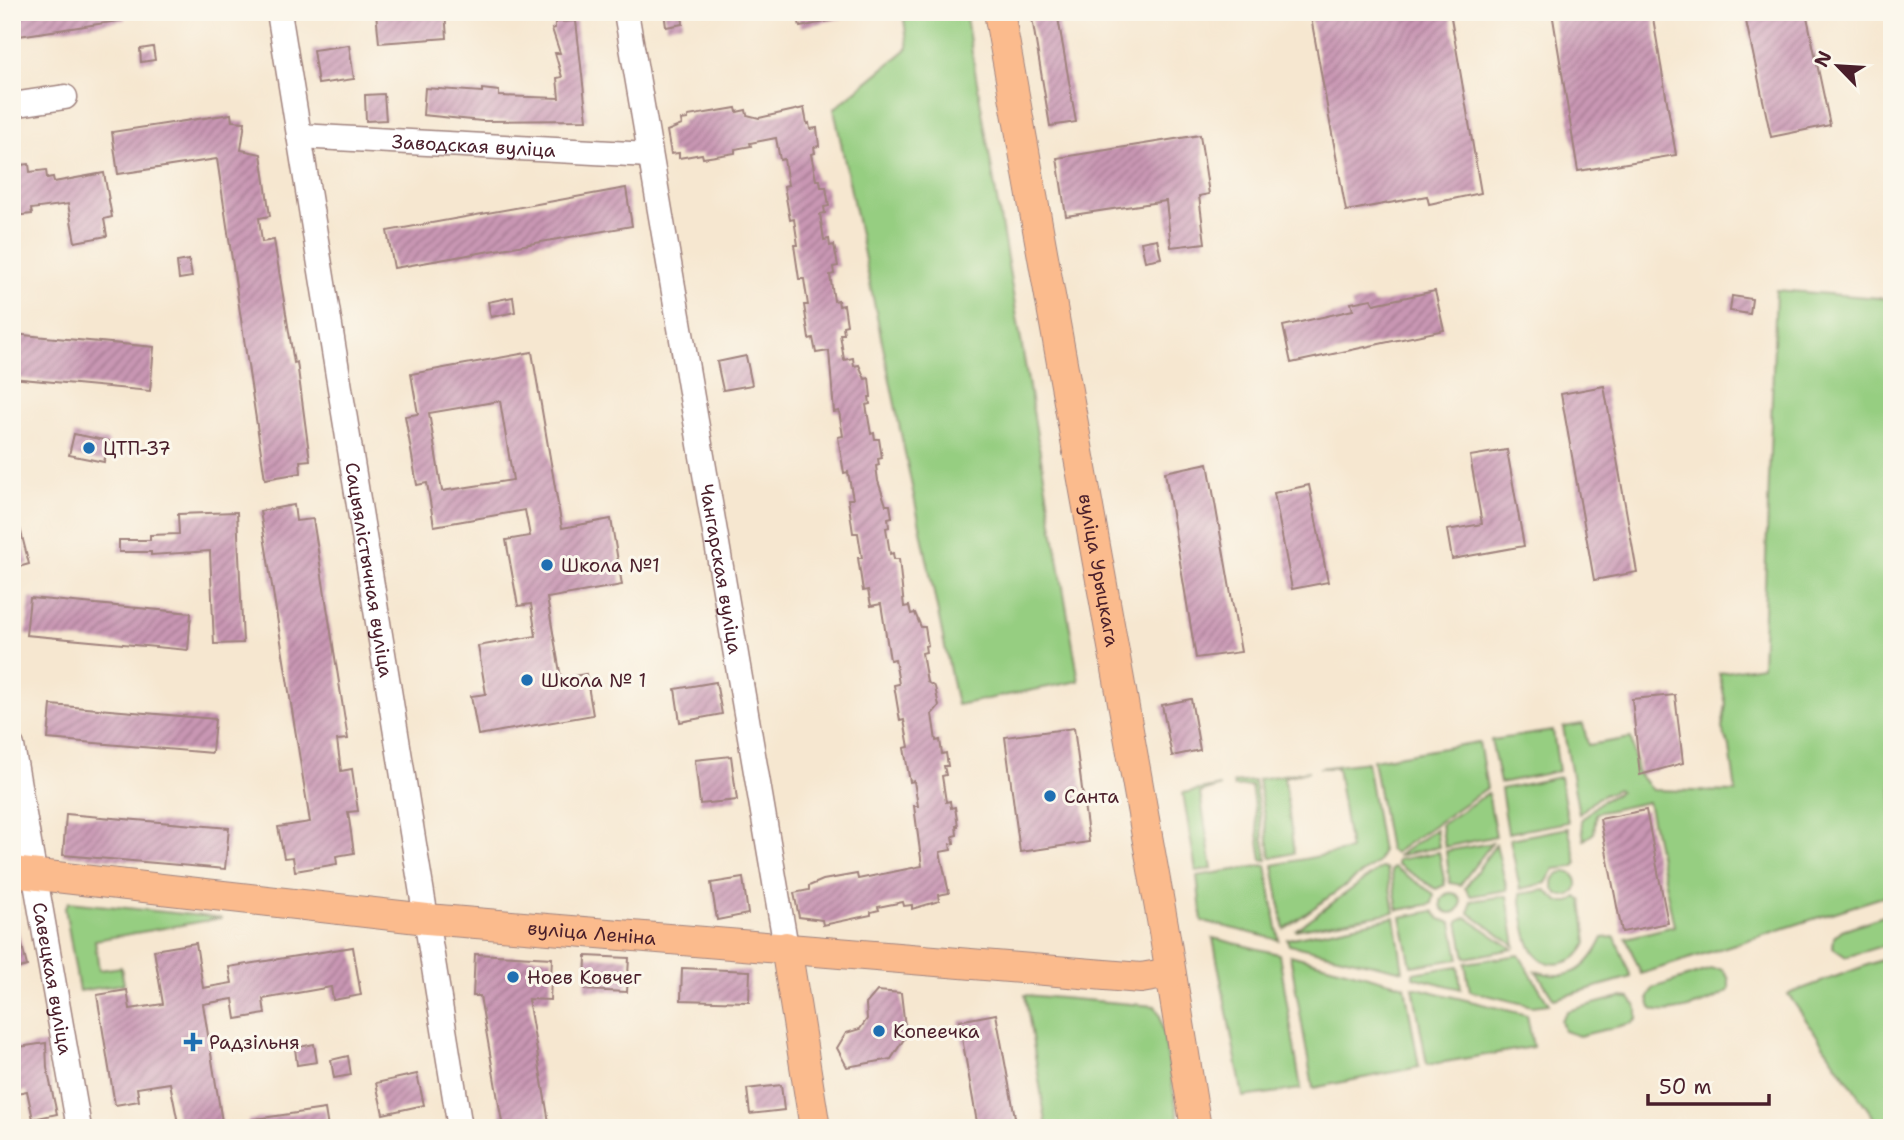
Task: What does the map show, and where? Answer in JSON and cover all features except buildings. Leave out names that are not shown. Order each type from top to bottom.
[{"type":"main road","name":"вуліца Урыцкага","points":[[999,12],[1196,1128]]},
{"type":"main road","name":"вуліца Леніна","points":[[24,873],[427,919],[1141,978],[1170,973]]},
{"type":"main road","name":"Чангарская вуліца","points":[[786,947],[815,1128]]},
{"type":"street","name":"Сацыялістычная вуліца","points":[[279,12],[460,1128]]},
{"type":"street","name":"Чангарская вуліца","points":[[626,12],[786,947]]},
{"type":"street","points":[[12,105],[65,97]]},
{"type":"street","name":"Заводская вуліца","points":[[299,136],[649,155]]},
{"type":"street","name":"Савецкая вуліца","points":[[12,746],[24,873],[79,1128]]},
{"type":"green space","points":[[903,12],[965,12],[1079,681],[957,705],[834,109],[908,48]]},
{"type":"green space","points":[[1776,290],[1892,299],[1892,894],[1641,974],[1626,938],[1674,926],[1648,802],[1596,813],[1594,833],[1584,840],[1581,820],[1600,802],[1620,792],[1618,789],[1597,798],[1579,814],[1563,727],[1583,724],[1588,745],[1631,738],[1637,772],[1652,790],[1736,792],[1730,748],[1722,729],[1726,704],[1719,673],[1762,666]]},
{"type":"green space","points":[[1553,731],[1559,771],[1500,783],[1491,740]]},
{"type":"green space","points":[[1479,742],[1487,788],[1394,853],[1389,850],[1373,760]]},
{"type":"green space","points":[[1367,762],[1382,852],[1378,862],[1284,929],[1273,865],[1350,850],[1337,768],[1319,768]]},
{"type":"green space","points":[[1309,771],[1284,777],[1294,853],[1271,858],[1258,779]]},
{"type":"green space","points":[[1560,777],[1568,822],[1508,833],[1501,789]]},
{"type":"green space","points":[[1254,781],[1267,860],[1262,860],[1251,786],[1234,787],[1233,783]]},
{"type":"green space","points":[[1221,786],[1200,793],[1212,869],[1196,871],[1183,793]]},
{"type":"green space","points":[[1488,793],[1496,836],[1445,847],[1441,825]]},
{"type":"green space","points":[[1568,828],[1577,863],[1573,867],[1554,869],[1546,883],[1520,889],[1510,839]]},
{"type":"green space","points":[[1436,829],[1439,847],[1397,856]]},
{"type":"green space","points":[[1492,843],[1460,885],[1450,883],[1446,851]]},
{"type":"green space","points":[[1496,844],[1507,890],[1471,896],[1465,888]]},
{"type":"green space","points":[[1439,852],[1445,885],[1436,889],[1397,864],[1397,860]]},
{"type":"green space","points":[[1266,865],[1279,940],[1202,921],[1197,876]]},
{"type":"green space","points":[[1394,867],[1434,894],[1432,904],[1398,910],[1391,870]]},
{"type":"green space","points":[[1381,868],[1387,869],[1394,912],[1295,930]]},
{"type":"green space","points":[[1565,872],[1576,879],[1577,884],[1570,895],[1565,896],[1554,889],[1553,884],[1560,873]]},
{"type":"green space","points":[[1546,890],[1559,902],[1570,902],[1577,897],[1582,901],[1587,943],[1577,956],[1562,963],[1549,963],[1540,959],[1533,951],[1525,929],[1520,894]]},
{"type":"green space","points":[[1451,893],[1458,896],[1461,903],[1458,910],[1451,913],[1444,910],[1441,903],[1444,896]]},
{"type":"green space","points":[[1507,896],[1515,946],[1469,913],[1471,901]]},
{"type":"green space","points":[[69,902],[222,918],[95,940],[99,970],[121,967],[124,984],[79,991],[65,908]]},
{"type":"green space","points":[[1433,911],[1440,919],[1452,923],[1459,959],[1411,966],[1401,917]]},
{"type":"green space","points":[[1892,913],[1892,943],[1846,957],[1833,948],[1834,937],[1842,930]]},
{"type":"green space","points":[[1395,917],[1403,971],[1289,945],[1287,939]]},
{"type":"green space","points":[[1466,917],[1513,949],[1465,958],[1458,922]]},
{"type":"green space","points":[[1615,937],[1631,977],[1554,999],[1536,971],[1569,974],[1592,958],[1603,938]]},
{"type":"green space","points":[[1213,938],[1279,954],[1301,1089],[1243,1097]]},
{"type":"green space","points":[[1290,955],[1405,986],[1419,1067],[1313,1088]]},
{"type":"green space","points":[[1519,955],[1549,1004],[1532,1006],[1470,991],[1465,963]]},
{"type":"green space","points":[[1892,956],[1892,1128],[1881,1128],[1788,994]]},
{"type":"green space","points":[[1458,966],[1461,989],[1413,977],[1413,973]]},
{"type":"green space","points":[[1711,969],[1722,969],[1729,979],[1729,990],[1703,1003],[1678,1010],[1658,1011],[1651,1008],[1648,998],[1653,988]]},
{"type":"green space","points":[[1413,987],[1527,1015],[1533,1047],[1427,1065]]},
{"type":"green space","points":[[1025,995],[1155,1006],[1160,1015],[1180,1128],[1047,1128]]},
{"type":"green space","points":[[1620,997],[1630,998],[1637,1008],[1637,1019],[1632,1023],[1579,1036],[1564,1031],[1561,1020],[1567,1011]]},
{"type":"place","name":"ЦТП-37","points":[[89,448]]},
{"type":"place","name":"Школа №1","points":[[547,565]]},
{"type":"place","name":"Школа № 1","points":[[527,680]]},
{"type":"place","name":"Санта","points":[[1050,796]]},
{"type":"place","name":"Ноев Ковчег","points":[[513,977]]},
{"type":"place","name":"Копеечка","points":[[879,1031]]},
{"type":"place","name":"Радзільня","points":[[193,1042]]}]
